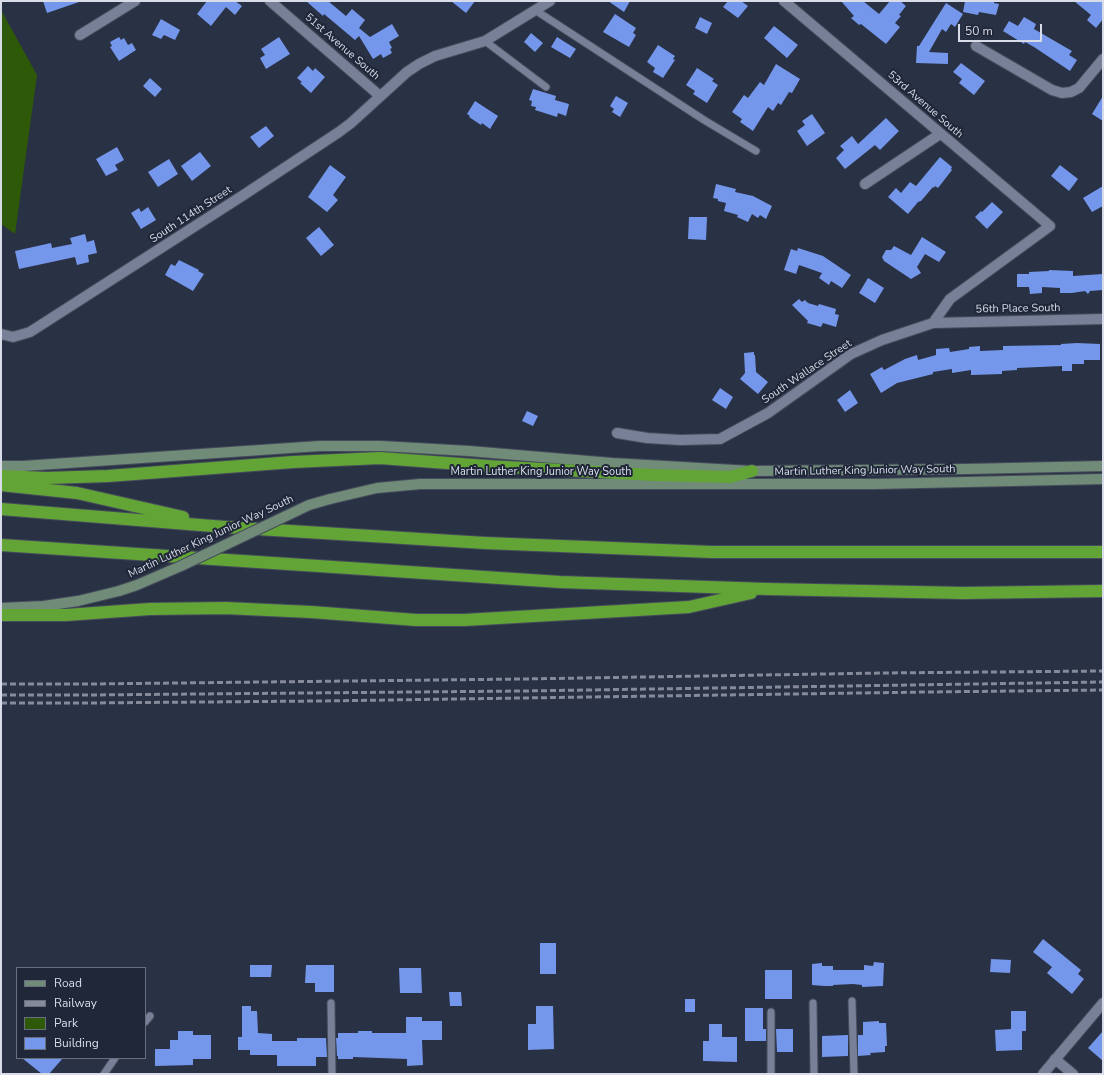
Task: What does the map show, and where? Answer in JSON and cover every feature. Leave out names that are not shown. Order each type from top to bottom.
[{"type":"highway","points":[[1,476],[46,478],[108,476],[293,462],[380,458],[494,467],[654,476],[730,477],[752,471]]},
{"type":"highway","points":[[1,485],[77,493],[225,527]]},
{"type":"highway","points":[[1,509],[225,527],[485,543],[704,552],[1103,552]]},
{"type":"highway","points":[[1,544],[560,582],[767,589],[963,593],[1103,591]]},
{"type":"highway","points":[[1,615],[66,615],[150,609],[225,608],[311,612],[416,620],[464,620],[689,607],[767,589]]},
{"type":"main road","name":"Martin Luther King Junior Way South","points":[[1,466],[23,466],[320,446],[382,446],[469,451],[612,463],[752,471],[1103,466]]},
{"type":"main road","name":"Martin Luther King Junior Way South","points":[[1,608],[44,606],[71,602],[119,591],[181,566],[309,505],[377,488],[420,484],[875,484],[1103,479]]},
{"type":"street","points":[[80,35],[135,1]]},
{"type":"street","name":"51st Avenue South","points":[[270,1],[380,96]]},
{"type":"street","name":"South 114th Street","points":[[3,335],[20,336],[30,332],[242,196],[351,123],[407,72],[435,56],[485,41],[550,1]]},
{"type":"street","name":"53rd Avenue South","points":[[784,1],[1050,226],[950,299],[933,323]]},
{"type":"street","points":[[976,46],[1052,90],[1062,93],[1071,92],[1079,88],[1103,59]]},
{"type":"street","points":[[865,184],[940,134]]},
{"type":"street","name":"56th Place South","points":[[933,323],[1103,319]]},
{"type":"street","name":"South Wallace Street","points":[[617,433],[647,438],[680,440],[720,439],[768,413],[851,354],[882,340],[933,323]]},
{"type":"street","points":[[1043,1074],[1103,1003]]},
{"type":"street","points":[[1055,1059],[1073,1074]]},
{"type":"lane","points":[[535,10],[704,120],[756,151]]},
{"type":"lane","points":[[485,41],[546,87]]},
{"type":"lane","points":[[852,1001],[854,1074]]},
{"type":"lane","points":[[331,1003],[332,1074]]},
{"type":"lane","points":[[813,1003],[814,1074]]},
{"type":"lane","points":[[771,1012],[771,1074]]},
{"type":"lane","points":[[104,1074],[114,1059]]},
{"type":"green space","points":[[1,10],[37,75],[15,234],[1,224]]},
{"type":"building","points":[[43,1],[78,1],[79,2],[47,13]]},
{"type":"building","points":[[207,1],[235,1],[242,6],[235,15],[226,7],[211,26],[197,14]]},
{"type":"building","points":[[306,1],[328,1],[346,16],[352,9],[365,20],[359,28],[370,37],[392,24],[399,36],[389,42],[392,48],[390,49],[392,53],[383,58],[381,54],[373,59],[359,36],[355,40]]},
{"type":"building","points":[[451,1],[475,1],[466,13]]},
{"type":"building","points":[[608,1],[630,1],[624,12]]},
{"type":"building","points":[[728,1],[741,1],[748,6],[738,18],[723,7]]},
{"type":"building","points":[[841,1],[863,1],[879,14],[890,1],[900,1],[906,6],[899,15],[901,16],[895,23],[900,27],[886,44],[851,18],[854,16]]},
{"type":"building","points":[[965,1],[994,1],[994,3],[999,4],[996,15],[979,12],[978,15],[963,12]]},
{"type":"building","points":[[1074,1],[1103,1],[1103,19],[1096,28],[1087,20],[1091,15]]},
{"type":"building","points":[[946,3],[963,14],[955,27],[951,24],[946,32],[942,29],[929,52],[948,53],[948,64],[916,63],[917,46],[919,46]]},
{"type":"building","points":[[615,14],[636,28],[633,33],[636,35],[629,47],[603,32]]},
{"type":"building","points":[[700,17],[712,23],[707,34],[695,28]]},
{"type":"building","points":[[1024,17],[1036,24],[1034,29],[1072,51],[1069,55],[1077,60],[1070,71],[1034,47],[1025,42],[1024,44],[1003,31],[1009,21],[1018,26]]},
{"type":"building","points":[[161,19],[180,30],[175,40],[164,35],[161,39],[152,35]]},
{"type":"building","points":[[774,26],[798,45],[787,58],[764,38]]},
{"type":"building","points":[[531,33],[543,43],[535,52],[524,42]]},
{"type":"building","points":[[119,37],[121,40],[124,38],[128,45],[132,43],[136,50],[119,61],[110,47],[112,46],[110,42]]},
{"type":"building","points":[[279,37],[290,54],[266,69],[260,58],[265,55],[261,49]]},
{"type":"building","points":[[557,37],[576,49],[570,58],[551,47]]},
{"type":"building","points":[[658,45],[675,56],[673,59],[675,60],[663,78],[653,72],[655,68],[647,62]]},
{"type":"building","points":[[961,63],[985,81],[974,95],[959,83],[962,79],[953,72]]},
{"type":"building","points":[[776,64],[800,79],[792,93],[789,92],[781,105],[778,103],[773,111],[768,107],[753,131],[740,122],[742,119],[732,112],[744,95],[748,98],[760,82],[764,85]]},
{"type":"building","points":[[308,66],[313,71],[315,68],[325,77],[311,93],[300,83],[302,82],[297,78]]},
{"type":"building","points":[[697,68],[714,79],[712,81],[718,85],[707,103],[693,94],[695,91],[686,85]]},
{"type":"building","points":[[150,78],[162,89],[155,97],[143,86]]},
{"type":"building","points":[[533,89],[556,96],[555,100],[569,104],[566,116],[558,113],[557,117],[535,110],[536,107],[531,106],[532,101],[529,100]]},
{"type":"building","points":[[616,96],[628,103],[620,117],[612,112],[614,109],[610,106]]},
{"type":"building","points":[[1103,96],[1103,121],[1092,114]]},
{"type":"building","points":[[475,101],[498,116],[490,129],[482,123],[481,125],[467,114]]},
{"type":"building","points":[[812,114],[825,133],[807,146],[797,131],[805,125],[802,121]]},
{"type":"building","points":[[886,118],[899,131],[880,150],[875,145],[845,169],[836,158],[844,150],[840,146],[852,136],[858,144]]},
{"type":"building","points":[[266,126],[274,136],[259,148],[250,137]]},
{"type":"building","points":[[117,147],[124,160],[115,165],[118,170],[106,176],[96,159]]},
{"type":"building","points":[[200,152],[211,166],[192,181],[181,166]]},
{"type":"building","points":[[940,157],[952,167],[952,170],[938,188],[935,186],[934,188],[933,187],[908,214],[888,197],[896,188],[901,193],[910,182],[916,186]]},
{"type":"building","points":[[169,159],[178,174],[158,187],[148,172]]},
{"type":"building","points":[[330,165],[346,177],[333,195],[338,200],[327,212],[308,197]]},
{"type":"building","points":[[1060,165],[1078,179],[1069,191],[1051,176]]},
{"type":"building","points":[[716,184],[736,189],[735,192],[753,196],[772,206],[766,219],[760,215],[758,218],[752,214],[748,222],[737,217],[738,215],[724,211],[726,203],[713,198]]},
{"type":"building","points":[[1103,186],[1103,206],[1092,212],[1083,198]]},
{"type":"building","points":[[992,202],[1003,212],[987,229],[975,217]]},
{"type":"building","points":[[148,207],[156,220],[141,229],[131,213],[139,208],[141,212]]},
{"type":"building","points":[[689,217],[707,217],[706,240],[688,239]]},
{"type":"building","points":[[319,227],[334,245],[321,256],[306,238]]},
{"type":"building","points":[[85,234],[87,242],[94,240],[97,253],[88,255],[89,262],[77,265],[75,257],[19,269],[15,251],[51,243],[52,248],[72,244],[70,238]]},
{"type":"building","points":[[922,237],[946,252],[939,262],[925,254],[917,267],[921,273],[911,279],[884,261],[882,257],[886,250],[891,250],[894,246],[911,255]]},
{"type":"building","points":[[798,248],[823,256],[851,275],[842,288],[831,281],[829,285],[819,278],[822,273],[799,265],[796,274],[784,270],[791,249],[797,251]]},
{"type":"building","points":[[179,260],[204,274],[193,291],[165,275],[171,264],[175,266]]},
{"type":"building","points":[[1049,270],[1073,271],[1073,276],[1103,274],[1103,290],[1090,291],[1088,294],[1085,291],[1060,293],[1060,288],[1042,287],[1042,293],[1030,294],[1029,287],[1017,287],[1017,274],[1029,274],[1029,272]]},
{"type":"building","points":[[868,278],[884,288],[875,303],[859,293]]},
{"type":"building","points":[[799,299],[802,302],[805,300],[808,303],[818,306],[819,304],[836,309],[835,314],[839,315],[836,327],[823,323],[821,327],[807,323],[808,321],[792,305]]},
{"type":"building","points":[[1077,343],[1100,344],[1100,360],[1084,360],[1084,364],[1072,364],[1072,371],[1062,371],[1062,366],[1017,368],[1017,370],[1002,371],[1002,374],[971,375],[971,370],[952,373],[952,369],[933,372],[933,374],[897,383],[881,393],[870,374],[882,367],[884,370],[905,359],[917,355],[918,360],[936,355],[936,349],[949,348],[950,352],[980,346],[980,351],[1003,350],[1003,346],[1061,345]]},
{"type":"building","points":[[754,352],[756,372],[768,382],[758,394],[740,379],[745,373],[744,353]]},
{"type":"building","points":[[720,388],[733,397],[726,409],[712,400]]},
{"type":"building","points":[[850,390],[858,403],[845,412],[837,400]]},
{"type":"building","points":[[527,411],[538,416],[533,426],[522,421]]},
{"type":"building","points":[[1043,939],[1081,970],[1078,974],[1084,979],[1072,994],[1047,973],[1052,967],[1033,952]]},
{"type":"building","points":[[540,943],[556,943],[556,974],[540,974]]},
{"type":"building","points":[[991,959],[1011,960],[1010,973],[990,972]]},
{"type":"building","points":[[874,962],[884,963],[883,986],[862,987],[862,985],[853,984],[833,986],[812,985],[812,964],[822,963],[822,966],[833,966],[833,970],[864,970],[864,965],[873,966]]},
{"type":"building","points":[[250,965],[272,965],[271,977],[250,977]]},
{"type":"building","points":[[306,965],[334,965],[334,992],[315,992],[315,983],[305,983]]},
{"type":"building","points":[[399,968],[421,968],[422,993],[400,993]]},
{"type":"building","points":[[765,970],[792,970],[792,999],[765,999]]},
{"type":"building","points":[[449,992],[461,992],[462,1006],[450,1006]]},
{"type":"building","points":[[685,999],[695,999],[695,1012],[685,1012]]},
{"type":"building","points":[[242,1006],[251,1006],[251,1011],[257,1011],[258,1033],[272,1034],[272,1041],[297,1041],[297,1038],[326,1038],[327,1057],[316,1057],[316,1066],[277,1066],[277,1055],[250,1055],[250,1050],[238,1050],[238,1037],[242,1037]]},
{"type":"building","points":[[536,1006],[553,1006],[554,1049],[528,1050],[528,1024],[536,1024]]},
{"type":"building","points":[[745,1008],[763,1008],[763,1029],[766,1029],[766,1041],[745,1041]]},
{"type":"building","points":[[1011,1011],[1026,1011],[1026,1031],[1022,1031],[1022,1050],[996,1051],[995,1030],[1011,1029]]},
{"type":"building","points":[[406,1017],[422,1017],[422,1021],[442,1021],[442,1040],[422,1040],[423,1065],[407,1066],[407,1059],[353,1057],[353,1059],[338,1059],[336,1038],[338,1038],[338,1033],[372,1031],[372,1033],[406,1033]]},
{"type":"building","points":[[879,1021],[879,1023],[886,1023],[887,1046],[885,1046],[885,1052],[870,1053],[871,1055],[858,1056],[858,1035],[863,1035],[863,1022]]},
{"type":"building","points":[[709,1024],[722,1024],[722,1037],[737,1037],[737,1062],[703,1061],[703,1041],[709,1041]]},
{"type":"building","points":[[776,1029],[793,1029],[793,1052],[777,1052]]},
{"type":"building","points":[[178,1031],[193,1031],[193,1035],[211,1035],[211,1059],[193,1059],[193,1065],[155,1066],[155,1049],[170,1049],[170,1040],[178,1040]]},
{"type":"building","points":[[1103,1031],[1103,1061],[1088,1048]]},
{"type":"building","points":[[848,1035],[848,1056],[822,1057],[822,1036]]},
{"type":"building","points":[[23,1059],[62,1059],[49,1074],[42,1074]]},
{"type":"railway","points":[[1,684],[1103,671]]},
{"type":"railway","points":[[1,695],[523,691],[1103,682]]},
{"type":"railway","points":[[1,703],[320,701],[1103,690]]}]
